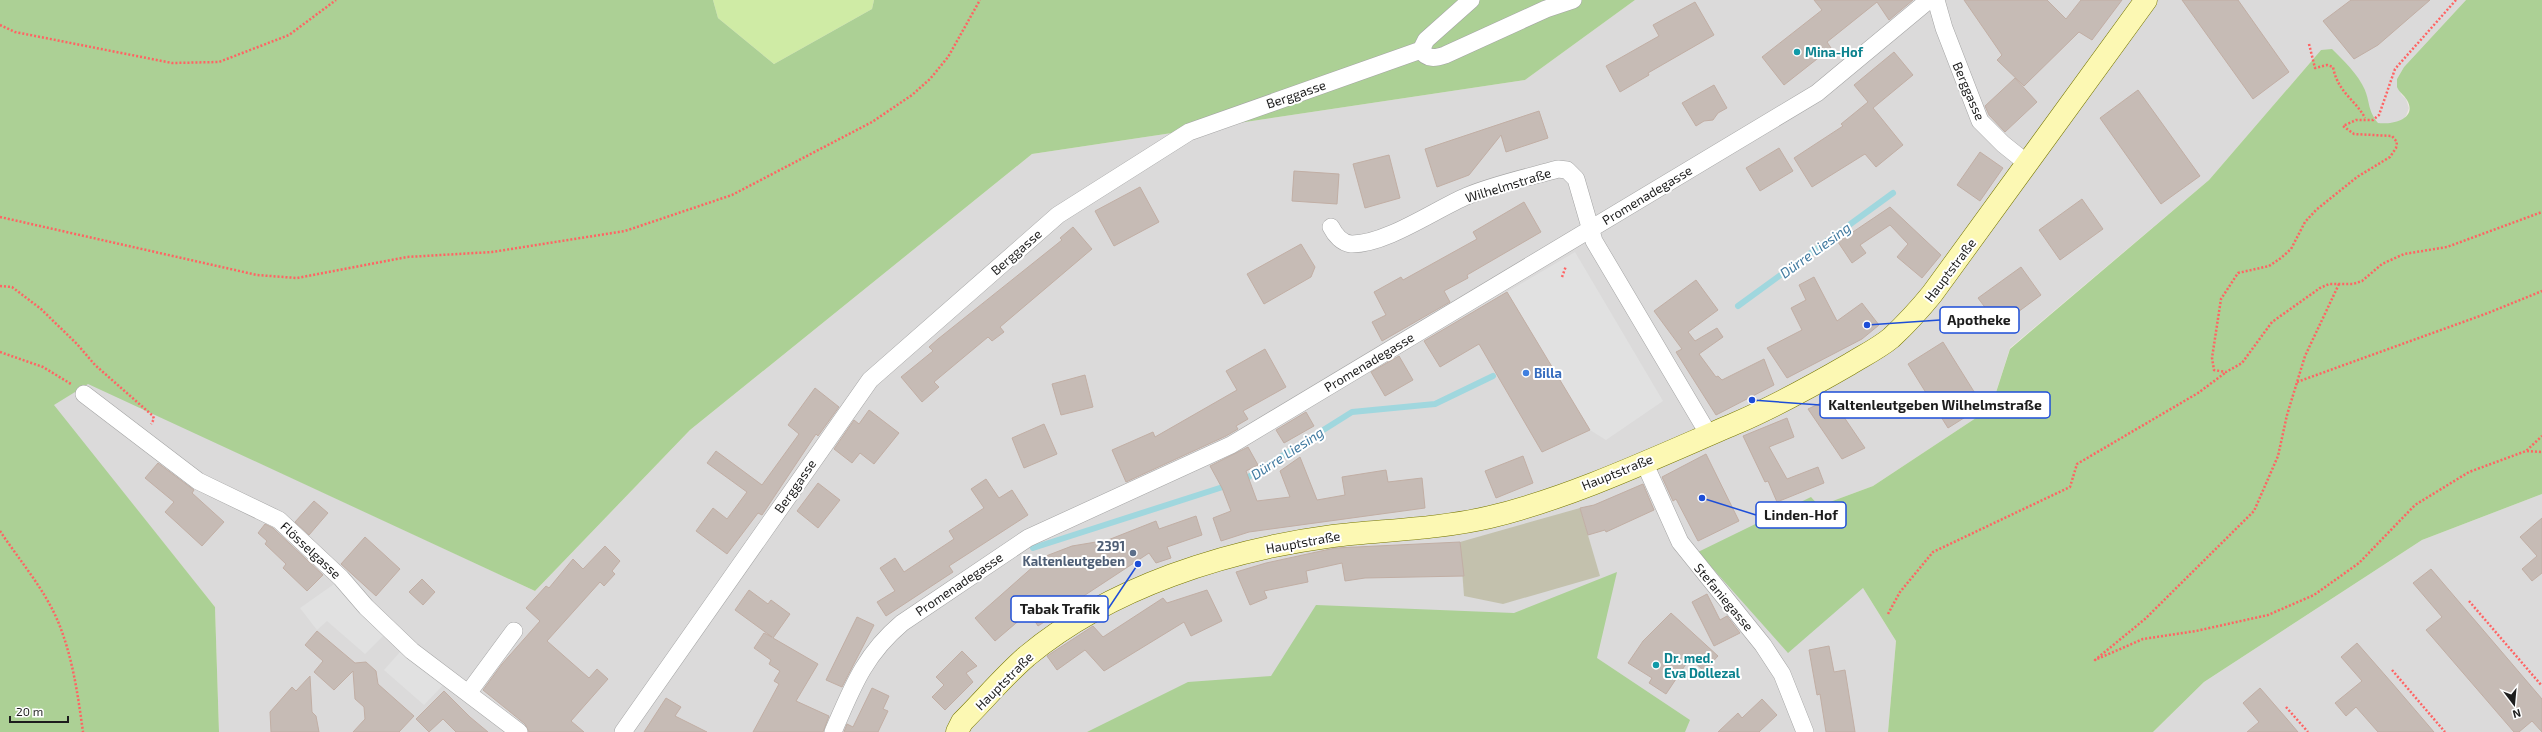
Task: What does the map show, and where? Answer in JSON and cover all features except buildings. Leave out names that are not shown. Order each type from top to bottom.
[{"type":"main road","name":"Hauptstraße","points":[[957,732],[962,722],[1025,658],[1051,638],[1088,614],[1147,586],[1212,562],[1286,544],[1488,517],[1544,501],[1709,435],[1808,389],[1889,340],[1914,317],[1932,294],[2146,0]]},
{"type":"street","points":[[1471,0],[1426,40],[1421,50],[1427,57],[1438,57],[1546,9],[1573,0]]},
{"type":"street","name":"Promenadegasse","points":[[833,732],[858,674],[884,638],[902,623],[1028,538],[1231,445],[1817,93],[1929,0]]},
{"type":"street","name":"Berggasse","points":[[1936,0],[1944,28],[1980,121],[2003,144],[2028,164]]},
{"type":"street","name":"Berggasse","points":[[623,732],[870,380],[1058,215],[1189,132],[1421,50]]},
{"type":"street","name":"Wilhelmstraße","points":[[1331,227],[1338,238],[1346,242],[1367,241],[1403,229],[1469,195],[1558,169],[1567,170],[1576,179],[1594,241],[1709,435]]},
{"type":"street","name":"Flösselgasse","points":[[84,394],[198,481],[279,520],[341,578],[366,607],[412,650],[469,692],[519,732]]},
{"type":"street","name":"Stefaniegasse","points":[[1644,462],[1680,542],[1763,645],[1782,674],[1805,732]]},
{"type":"street","points":[[469,692],[514,631]]},
{"type":"path","points":[[0,26],[16,32],[172,63],[219,62],[289,35],[336,0]]},
{"type":"path","points":[[0,217],[257,275],[297,278],[407,257],[492,252],[625,231],[732,195],[872,122],[912,95],[930,79],[948,57],[980,0]]},
{"type":"path","points":[[2226,372],[2214,370],[2212,358],[2221,298],[2238,273],[2269,266],[2281,258],[2291,249],[2306,222],[2316,210],[2357,177],[2380,164],[2396,148],[2397,142],[2392,136],[2354,134],[2343,126],[2365,118],[2373,120],[2379,115],[2395,69],[2456,0]]},
{"type":"path","points":[[2309,44],[2315,68],[2327,65],[2333,67],[2344,94],[2361,111],[2365,118]]},
{"type":"path","points":[[1888,614],[1900,592],[1933,552],[2070,487],[2077,464],[2198,393],[2226,372],[2242,363],[2272,322],[2320,288],[2329,284],[2353,284],[2362,281],[2382,264],[2404,254],[2447,247],[2542,212]]},
{"type":"path","points":[[2339,284],[2305,356],[2278,456],[2254,511],[2145,619],[2095,660],[2143,639],[2196,631],[2268,616],[2314,596],[2359,563],[2415,505],[2469,472],[2526,451],[2542,436]]},
{"type":"path","points":[[0,286],[12,287],[41,309],[77,344],[95,366],[154,419]]},
{"type":"path","points":[[2297,382],[2488,313],[2542,291]]},
{"type":"path","points":[[0,352],[43,367],[64,378],[84,394]]},
{"type":"path","points":[[2526,451],[2542,452]]},
{"type":"path","points":[[0,531],[49,604],[59,624],[75,676],[83,732]]},
{"type":"path","points":[[2469,601],[2542,686]]},
{"type":"path","points":[[2392,670],[2445,732]]},
{"type":"path","points":[[2286,707],[2308,732]]},
{"type":"shaded area","points":[[1635,0],[2466,0],[2404,67],[2397,79],[2401,94],[2406,99],[2409,108],[2406,116],[2400,123],[2390,125],[2378,124],[2370,113],[2365,90],[2321,50],[2209,180],[2010,348],[1991,408],[1873,486],[1819,506],[1863,588],[1896,641],[1888,732],[219,732],[215,607],[53,405],[88,383],[535,591],[690,430],[1032,154],[1525,80]]},
{"type":"shaded area","points":[[1575,252],[1663,401],[1606,440],[1590,430],[1507,292]]},
{"type":"shaded area","points":[[2542,494],[2542,732],[2153,732],[2204,682],[2422,540]]},
{"type":"shaded area","points":[[1580,508],[1600,576],[1503,604],[1464,596],[1460,542]]},
{"type":"shaded area","points":[[337,582],[360,614],[384,635],[365,654],[327,621],[317,630],[300,608]]},
{"type":"shaded area","points":[[400,652],[426,672],[445,683],[424,705],[384,670]]},
{"type":"green space","points":[[0,0],[713,0],[718,18],[774,64],[872,9],[874,0],[1635,0],[1525,80],[1032,154],[690,430],[535,591],[88,384],[54,405],[215,607],[219,732],[0,732]]},
{"type":"green space","points":[[713,0],[874,0],[872,9],[774,64],[718,18]]},
{"type":"green space","points":[[2466,0],[2542,0],[2542,494],[2422,540],[2204,682],[2153,732],[1888,732],[1896,641],[1863,588],[1788,653],[1698,552],[1811,497],[1819,506],[1873,486],[1991,408],[2010,349],[2209,180],[2321,50],[2332,49],[2355,73],[2365,90],[2371,111],[2378,123],[2396,122],[2402,119],[2409,112],[2409,107],[2407,100],[2397,87],[2397,79],[2404,67]]},
{"type":"green space","points":[[1617,572],[1597,658],[1690,720],[1685,732],[1087,732],[1188,682],[1271,676],[1316,605],[1514,613]]},
{"type":"waterway","name":"Dürre Liesing","points":[[1738,306],[1893,193]]},
{"type":"waterway","name":"Dürre Liesing","points":[[1242,481],[1352,412],[1435,404],[1493,376]]},
{"type":"waterway","name":"Dürre Liesing","points":[[1033,548],[1229,485]]},
{"type":"place","name":"Mina-Hof","points":[[1797,52]]},
{"type":"place","name":"Apotheke","points":[[1867,325]]},
{"type":"place","name":"Billa","points":[[1526,373]]},
{"type":"place","name":"Kaltenleutgeben Wilhelmstraße","points":[[1752,400]]},
{"type":"place","name":"Linden-Hof","points":[[1702,498]]},
{"type":"place","name":"2391 Kaltenleutgeben","points":[[1133,553]]},
{"type":"place","name":"Tabak Trafik","points":[[1138,564]]},
{"type":"place","name":"Dr. med. Eva Dollezal","points":[[1656,665]]}]
